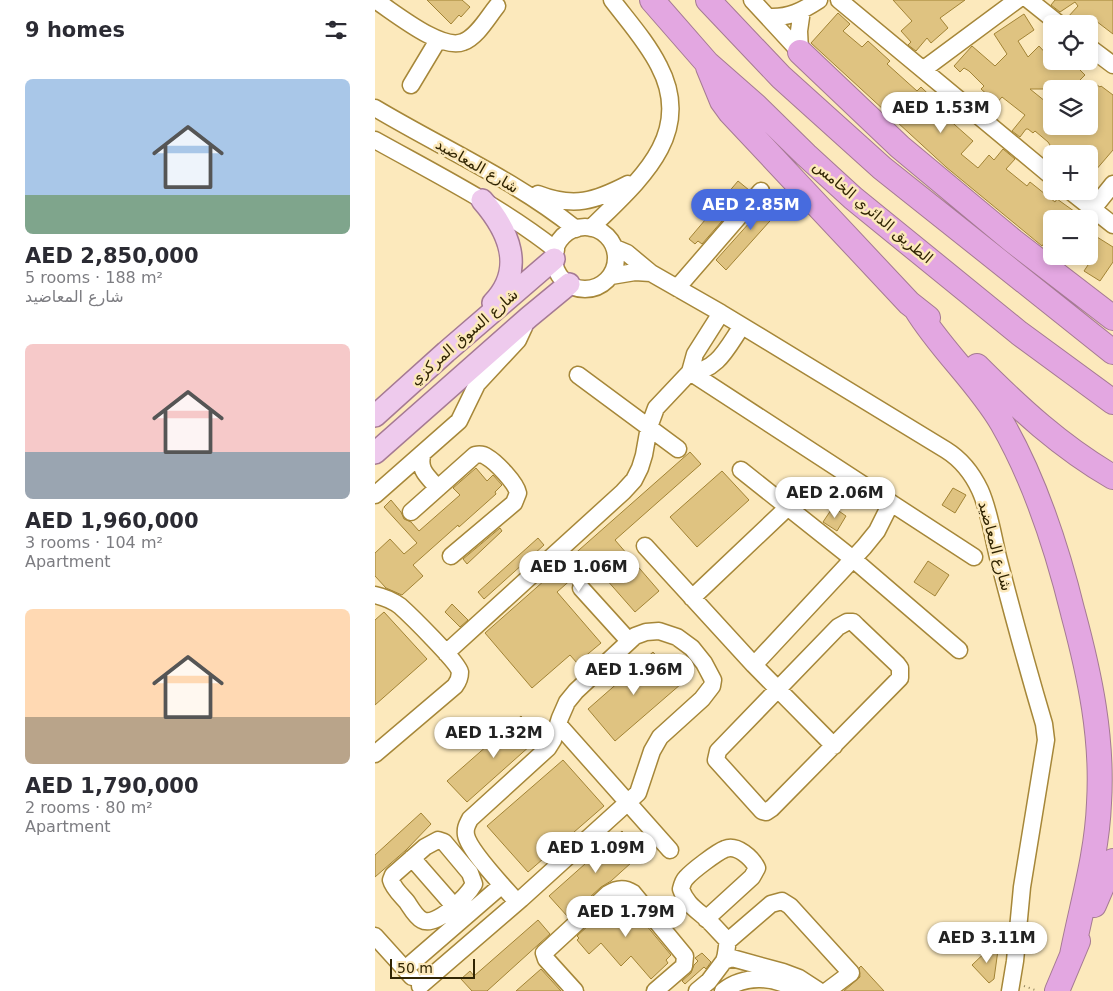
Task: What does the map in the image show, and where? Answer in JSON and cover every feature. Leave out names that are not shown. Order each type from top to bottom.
[{"type":"highway","name":"الطريق الدائري الخامس","points":[[652,0],[707,63],[756,106],[853,198],[1019,333],[1113,402]]},
{"type":"highway","points":[[708,0],[781,77],[882,168],[1113,352]]},
{"type":"highway","points":[[800,52],[900,147],[1013,241],[1113,318]]},
{"type":"highway","points":[[707,63],[722,101],[729,112],[916,309],[941,330],[1036,423],[1086,461],[1113,477]]},
{"type":"highway","points":[[916,309],[927,327],[987,399],[1022,461],[1040,506],[1064,578],[1083,652],[1098,734],[1100,757],[1099,803],[1094,856],[1072,955]]},
{"type":"highway","points":[[1057,991],[1113,861]]},
{"type":"main road","points":[[446,352],[502,294],[511,272],[509,248],[503,230],[493,213],[481,200]]},
{"type":"main road","name":"شارع السوق المركزي","points":[[375,416],[555,254]]},
{"type":"main road","name":"شارع السوق المركزي","points":[[375,453],[569,284]]},
{"type":"street","points":[[375,0],[438,40],[454,44],[464,42],[476,33],[497,6]]},
{"type":"street","points":[[584,228],[601,231],[609,238],[615,248],[616,262],[611,276],[604,283],[587,289],[577,288],[569,284],[559,274],[555,254],[563,236],[584,228],[642,178],[662,147],[671,125],[670,99],[666,81],[659,66],[650,50],[612,0]]},
{"type":"street","points":[[752,0],[800,52]]},
{"type":"street","points":[[769,17],[786,16],[802,10],[819,0]]},
{"type":"street","points":[[839,0],[1043,169]]},
{"type":"street","points":[[858,0],[864,19]]},
{"type":"street","points":[[924,69],[1017,0]]},
{"type":"street","points":[[1029,0],[1048,15]]},
{"type":"street","points":[[800,52],[799,31],[802,10]]},
{"type":"street","points":[[411,85],[438,40]]},
{"type":"street","points":[[1098,53],[1112,62]]},
{"type":"street","name":"شارع المعاضيد","points":[[375,108],[584,228]]},
{"type":"street","name":"شارع المعاضيد","points":[[375,140],[519,222],[555,254]]},
{"type":"street","points":[[503,180],[553,199],[578,202],[603,197],[642,178]]},
{"type":"street","points":[[1080,200],[1092,210],[1113,184]]},
{"type":"street","points":[[677,288],[761,191]]},
{"type":"street","points":[[1098,214],[1113,225]]},
{"type":"street","name":"شارع المعاضيد","points":[[615,248],[627,253],[651,272],[955,456],[972,475],[981,492],[1044,724],[1046,740],[1022,887],[1015,961],[1010,991]]},
{"type":"street","points":[[611,276],[635,272],[651,272]]},
{"type":"street","points":[[446,653],[634,480],[644,455],[649,426],[657,408],[690,372],[695,354],[721,313]]},
{"type":"street","name":"شارع السوق المركزي","points":[[375,495],[459,421],[477,384],[518,340],[529,317]]},
{"type":"street","points":[[690,372],[705,370],[717,362],[741,326]]},
{"type":"street","points":[[690,372],[973,557]]},
{"type":"street","points":[[578,375],[678,449]]},
{"type":"street","points":[[423,453],[421,463],[423,472],[438,488]]},
{"type":"street","points":[[411,512],[471,458],[480,454],[489,458],[514,484],[518,494],[514,503],[451,556]]},
{"type":"street","points":[[403,470],[423,472]]},
{"type":"street","points":[[741,470],[853,559],[959,650]]},
{"type":"street","points":[[754,665],[877,531],[891,504]]},
{"type":"street","points":[[692,598],[788,507]]},
{"type":"street","points":[[645,546],[754,665],[834,746]]},
{"type":"street","points":[[581,588],[629,641]]},
{"type":"street","points":[[375,595],[387,598],[399,606],[458,666],[460,673],[459,680],[455,686],[375,754]]},
{"type":"street","points":[[847,622],[853,622],[897,664],[900,668],[901,678],[834,746],[766,812],[759,808],[716,760],[717,751],[838,627],[847,622]]},
{"type":"street","points":[[375,936],[422,989],[467,946],[517,902],[629,802],[638,793],[652,751],[660,737],[702,699],[712,686],[713,680],[704,663],[692,648],[673,635],[646,632],[635,636],[629,641],[576,691],[567,702],[553,740],[548,748],[477,812],[466,826],[468,839],[474,850],[517,902]]},
{"type":"street","points":[[558,724],[670,850]]},
{"type":"street","points":[[405,969],[451,929],[459,912],[469,893],[473,884],[470,873],[444,842],[438,840],[430,844],[412,858],[393,875],[392,883],[420,919],[432,922],[459,912],[503,885]]},
{"type":"street","points":[[706,919],[752,877],[757,868],[753,861],[736,849],[725,848],[699,867],[683,883],[681,889],[684,897],[696,911],[728,941]]},
{"type":"street","points":[[412,858],[459,912]]},
{"type":"street","points":[[575,991],[545,959],[545,953],[548,948],[608,894],[620,888],[627,889],[633,893],[685,956],[683,966],[655,991]]},
{"type":"street","points":[[708,988],[727,955],[728,941],[771,904],[780,901],[785,902],[851,972],[827,991]]},
{"type":"street","points":[[451,929],[467,946]]},
{"type":"street","points":[[724,961],[732,958],[783,972],[799,978],[819,991]]},
{"type":"street","points":[[723,991],[740,981],[752,979],[775,981],[798,991]]},
{"type":"building","points":[[427,0],[462,0],[470,7],[451,24]]},
{"type":"building","points":[[893,0],[965,0],[940,18],[948,28],[931,43],[927,38],[916,51],[908,45],[911,42],[901,31],[912,21]]},
{"type":"building","points":[[1055,0],[1113,0],[1113,34],[1098,23],[1098,15],[1070,15],[1078,6],[1075,2],[1060,12],[1051,5]]},
{"type":"building","points":[[838,13],[850,24],[843,31],[862,47],[868,41],[890,61],[887,64],[917,91],[921,87],[949,114],[946,117],[973,141],[961,154],[978,168],[989,155],[994,160],[1003,149],[1015,159],[1006,169],[1027,186],[1030,182],[1043,192],[1043,200],[1052,200],[1055,202],[1058,200],[1072,210],[1043,210],[1042,246],[946,167],[811,43]]},
{"type":"building","points":[[1024,14],[1034,30],[1018,41],[1028,57],[1039,46],[1043,50],[1043,70],[1080,70],[1085,75],[1080,80],[1043,80],[1043,89],[1030,89],[1043,100],[1043,135],[1098,135],[1098,86],[1113,95],[1113,150],[1098,168],[1098,145],[1050,145],[1035,131],[1033,133],[1028,129],[1020,137],[1012,131],[1025,115],[1002,97],[994,106],[987,100],[990,97],[981,89],[984,86],[969,71],[964,68],[960,72],[954,66],[972,46],[995,66],[1007,54],[994,34]]},
{"type":"building","points":[[738,181],[749,190],[702,244],[698,241],[695,244],[689,239]]},
{"type":"building","points":[[777,192],[787,202],[726,270],[716,260]]},
{"type":"building","points":[[1098,238],[1113,247],[1113,262],[1100,281],[1084,271],[1088,265],[1098,265]]},
{"type":"building","points":[[690,452],[701,464],[615,540],[659,591],[635,612],[591,562],[557,592],[601,643],[577,663],[570,655],[532,688],[485,633]]},
{"type":"building","points":[[476,468],[487,481],[493,475],[502,485],[495,492],[496,494],[413,565],[423,576],[402,595],[386,588],[375,576],[375,553],[390,539],[404,554],[417,543],[384,507],[391,500],[404,519],[411,522],[419,531],[460,495],[453,488]]},
{"type":"building","points":[[722,471],[749,500],[697,547],[670,517]]},
{"type":"building","points":[[953,488],[966,495],[955,513],[942,505]]},
{"type":"building","points":[[833,507],[846,516],[837,531],[823,522]]},
{"type":"building","points":[[500,528],[502,531],[467,564],[463,559]]},
{"type":"building","points":[[538,538],[544,545],[484,599],[478,592]]},
{"type":"building","points":[[928,561],[949,575],[935,596],[914,582]]},
{"type":"building","points":[[452,604],[468,620],[460,627],[445,612]]},
{"type":"building","points":[[384,612],[427,659],[375,705],[375,620]]},
{"type":"building","points":[[653,652],[681,684],[615,741],[588,709]]},
{"type":"building","points":[[521,716],[540,737],[467,802],[447,781]]},
{"type":"building","points":[[563,760],[604,806],[528,872],[487,826]]},
{"type":"building","points":[[421,813],[431,824],[406,850],[375,877],[375,855]]},
{"type":"building","points":[[622,831],[642,853],[568,917],[549,896]]},
{"type":"building","points":[[620,899],[626,901],[671,955],[666,960],[668,963],[651,979],[631,956],[621,966],[601,943],[589,954],[577,940],[579,938],[577,936],[614,902]]},
{"type":"building","points":[[538,920],[550,934],[487,991],[472,991],[461,979],[470,971],[474,976]]},
{"type":"building","points":[[993,945],[998,950],[994,979],[989,983],[972,965]]},
{"type":"building","points":[[702,953],[711,962],[706,969],[704,967],[685,984],[682,981],[691,973],[698,961],[695,958]]},
{"type":"building","points":[[861,966],[884,991],[844,991],[860,977],[859,968]]},
{"type":"building","points":[[541,969],[561,991],[516,991]]}]
